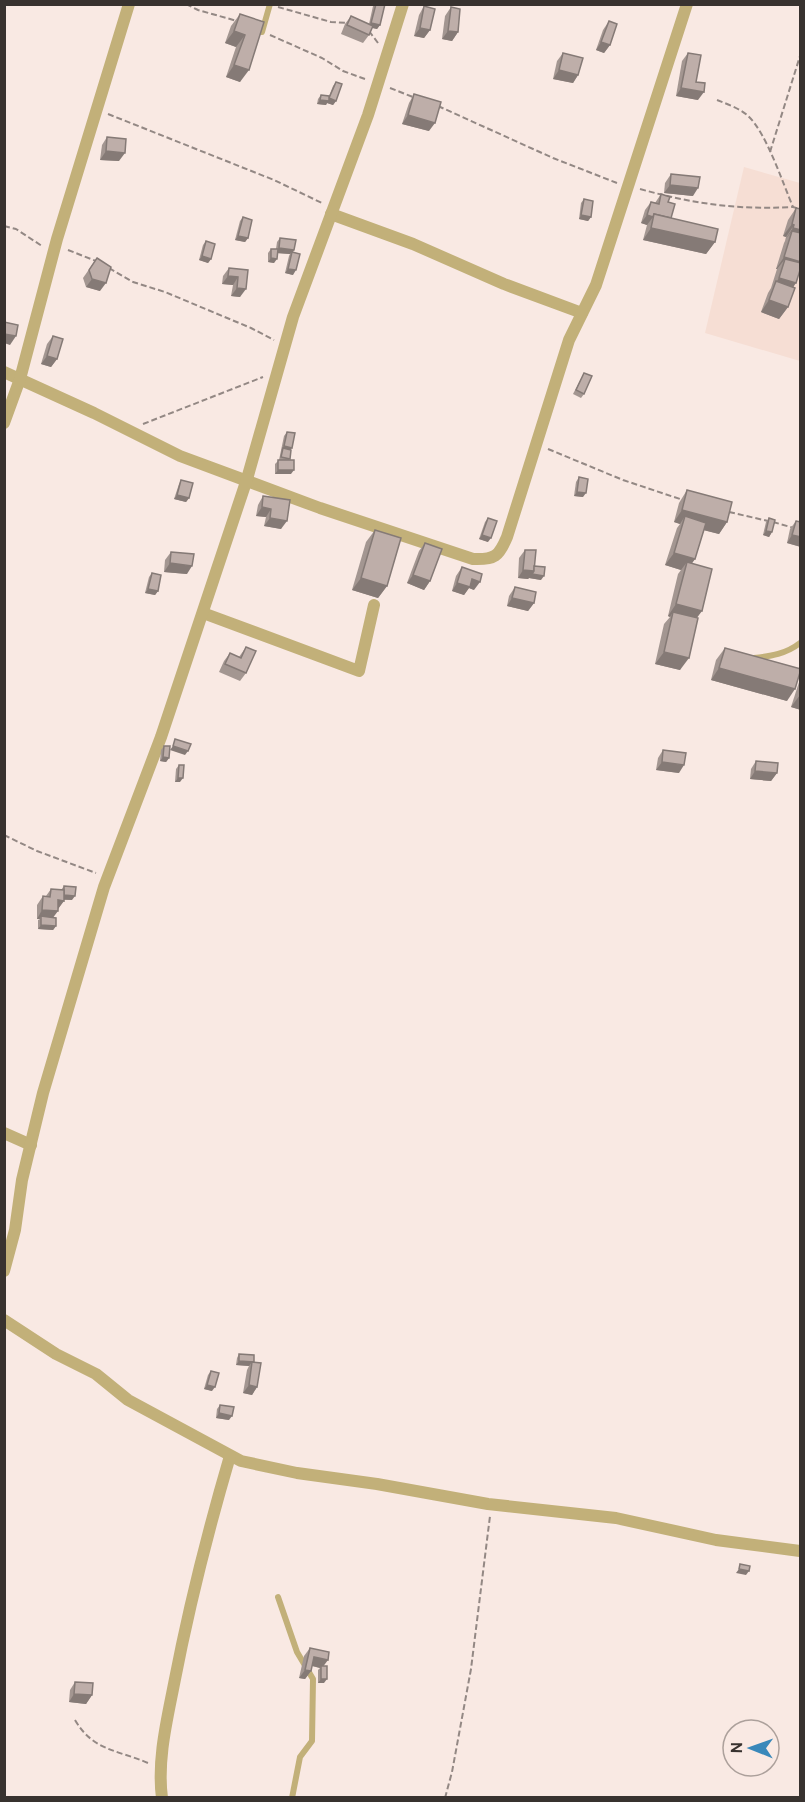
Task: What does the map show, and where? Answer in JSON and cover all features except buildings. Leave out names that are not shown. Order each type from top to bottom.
[{"type":"street","points":[[4,423],[20,379],[54,253],[129,4]]},
{"type":"street","points":[[4,1271],[15,1230],[22,1180],[43,1093],[108,878],[161,737],[203,613],[247,479],[293,317],[378,84],[403,4]]},
{"type":"street","points":[[4,372],[180,456],[320,508],[473,559],[492,558],[500,553],[537,445],[569,340],[596,285],[687,4]]},
{"type":"street","points":[[331,214],[413,244],[504,284],[582,313]]},
{"type":"street","points":[[203,613],[359,671],[374,605]]},
{"type":"street","points":[[4,1133],[31,1145]]},
{"type":"street","points":[[4,1320],[56,1354],[96,1374],[129,1400],[230,1456],[254,1465],[488,1503],[616,1518],[716,1540],[801,1551]]},
{"type":"street","points":[[162,1797],[160,1777],[169,1713],[189,1605],[230,1456]]},
{"type":"lane","points":[[262,32],[271,6]]},
{"type":"lane","points":[[746,659],[774,656],[801,643]]},
{"type":"lane","points":[[278,1597],[297,1652],[313,1679],[312,1741],[300,1757],[292,1797]]},
{"type":"path","points":[[186,4],[198,10],[240,22]]},
{"type":"path","points":[[271,6],[331,22],[354,22]]},
{"type":"path","points":[[367,28],[387,56]]},
{"type":"path","points":[[262,32],[299,50],[322,58],[343,71],[422,100]]},
{"type":"path","points":[[770,152],[801,56]]},
{"type":"path","points":[[717,100],[746,114],[754,122],[770,152],[793,207]]},
{"type":"path","points":[[433,105],[592,174],[628,186],[698,203],[744,209],[793,207],[801,209]]},
{"type":"path","points":[[96,109],[274,180],[325,204],[331,214]]},
{"type":"path","points":[[4,226],[16,229],[54,253],[64,248],[99,262]]},
{"type":"path","points":[[107,267],[133,282],[165,292],[251,328],[285,346]]},
{"type":"path","points":[[128,430],[277,371]]},
{"type":"path","points":[[537,445],[622,480],[684,500]]},
{"type":"path","points":[[727,511],[801,530]]},
{"type":"path","points":[[4,835],[36,851],[108,878]]},
{"type":"path","points":[[445,1797],[452,1772],[471,1670],[490,1510],[488,1503]]},
{"type":"path","points":[[75,1720],[81,1731],[94,1742],[108,1750],[148,1763],[160,1777]]},
{"type":"shaded area","points":[[744,167],[800,183],[800,361],[705,333]]}]
